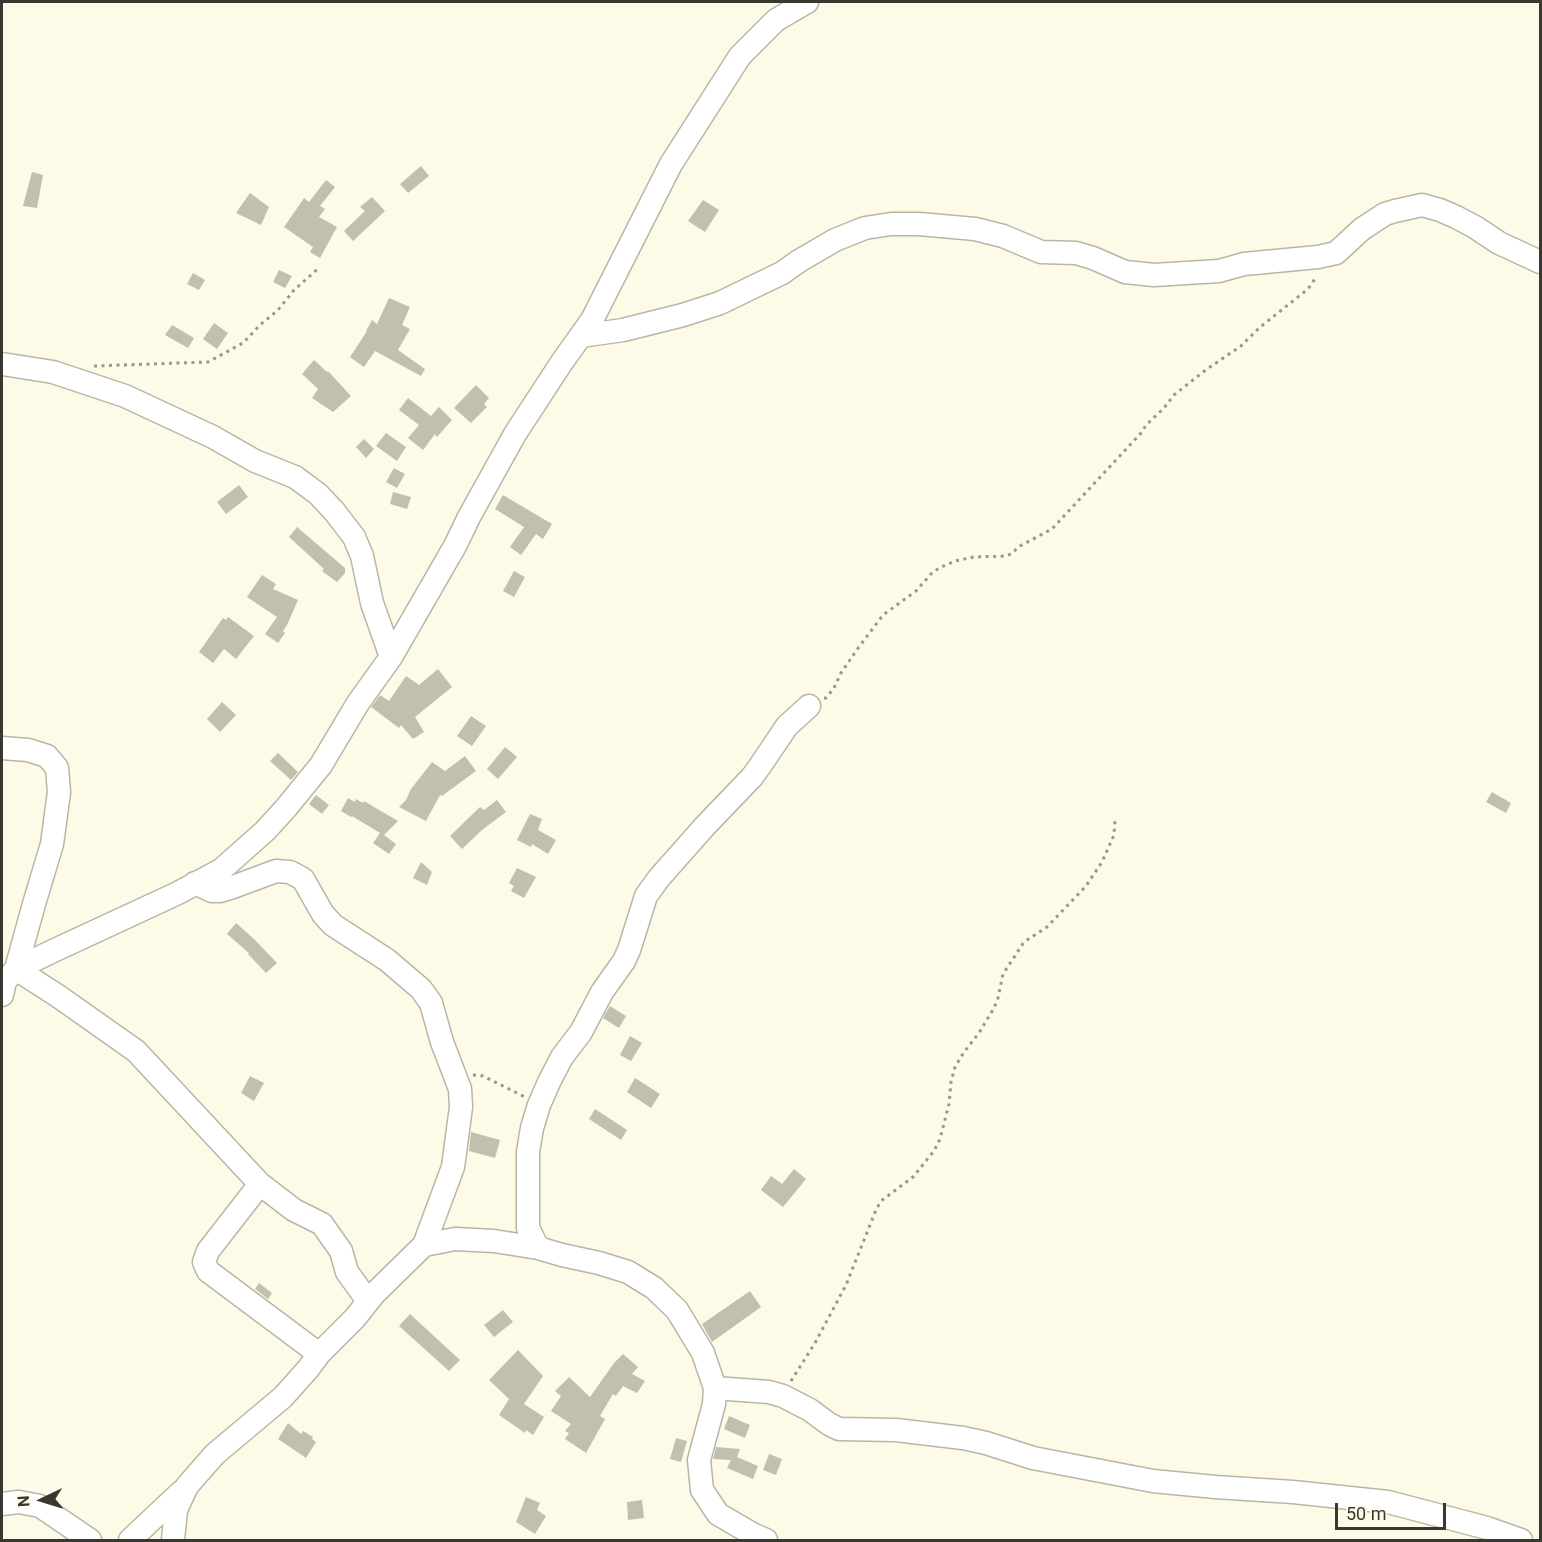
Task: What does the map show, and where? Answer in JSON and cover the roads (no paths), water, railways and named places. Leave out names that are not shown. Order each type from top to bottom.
[{"type":"street","points":[[2,996],[5,981],[16,969],[221,870],[265,831],[321,765],[358,703],[392,657],[515,434],[561,362],[592,320],[671,164],[740,56],[776,20],[807,2]]},
{"type":"street","points":[[581,336],[635,327],[720,303],[782,273],[835,240],[865,228],[891,224],[975,229],[1003,236],[1041,252],[1076,254],[1093,258],[1125,272],[1148,275],[1219,271],[1244,264],[1300,260],[1336,253],[1362,229],[1385,214],[1422,205],[1456,217],[1499,243],[1540,262]]},
{"type":"street","points":[[2,364],[54,372],[125,396],[213,437],[255,461],[295,477],[318,494],[354,537],[362,556],[372,603],[392,657]]},
{"type":"street","points":[[538,1248],[528,1228],[528,1152],[539,1105],[562,1057],[581,1032],[602,992],[624,961],[646,896],[705,826],[752,777],[787,726],[809,706]]},
{"type":"street","points":[[2,748],[28,750],[47,756],[57,768],[59,792],[52,844],[16,969]]},
{"type":"street","points":[[130,1540],[187,1486],[214,1454],[283,1396],[374,1294],[424,1245],[453,1167],[459,1131],[460,1089],[442,1042],[431,1003],[421,989],[382,956],[333,925],[322,914],[303,879],[290,872],[276,871],[220,891],[212,891],[195,883]]},
{"type":"street","points":[[16,969],[136,1050],[260,1184],[294,1210],[322,1224],[341,1251],[347,1272],[368,1301]]},
{"type":"street","points":[[260,1184],[208,1251],[204,1262],[208,1271],[319,1354]]},
{"type":"street","points":[[424,1245],[455,1239],[494,1241],[538,1248],[628,1272],[654,1288],[677,1310],[688,1328],[703,1353],[715,1389],[714,1404],[699,1460],[702,1490],[717,1514],[766,1540]]},
{"type":"street","points":[[715,1389],[769,1392],[783,1396],[839,1429],[896,1430],[963,1438],[1033,1458],[1153,1481],[1388,1502],[1487,1528],[1521,1540]]},
{"type":"street","points":[[173,1540],[176,1510],[187,1486]]},
{"type":"street","points":[[2,1504],[19,1502],[40,1506],[90,1540]]}]
